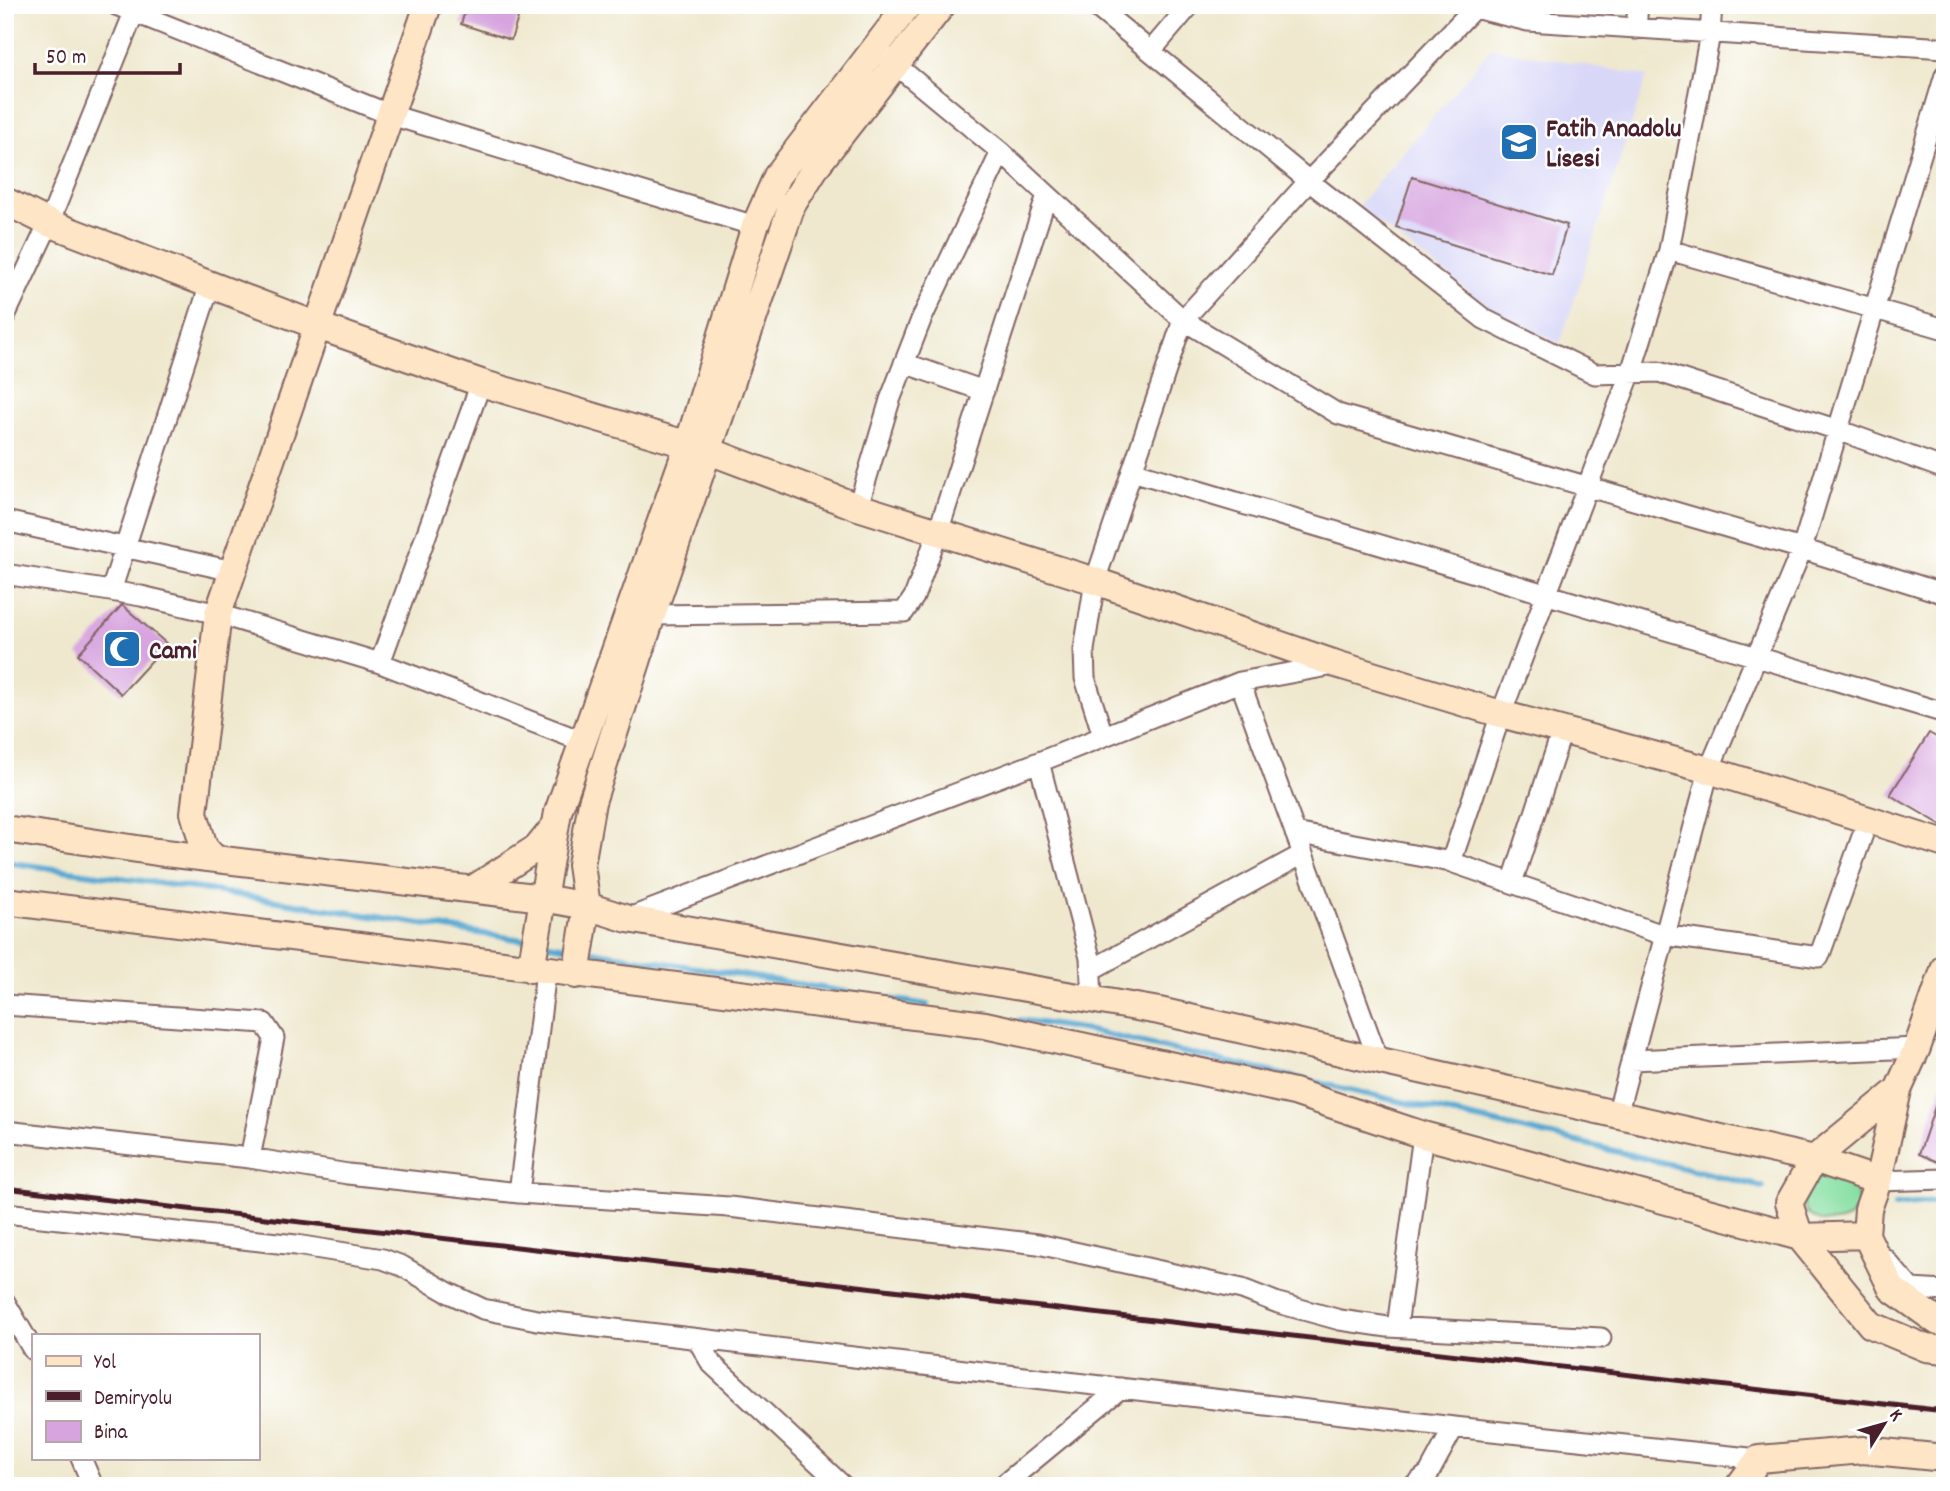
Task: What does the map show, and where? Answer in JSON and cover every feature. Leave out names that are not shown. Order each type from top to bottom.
[{"type":"street","points":[[214,858],[204,847],[194,813],[218,614],[428,5]]},
{"type":"street","points":[[577,967],[585,914],[581,865],[592,802],[652,615],[755,226],[777,176],[908,5]]},
{"type":"street","points":[[519,1193],[541,906],[558,812],[792,205],[817,165],[942,5]]},
{"type":"street","points":[[1094,5],[1309,181],[1484,319],[1595,374],[1659,372],[1838,430],[1945,469]]},
{"type":"street","points":[[1151,51],[1190,5]]},
{"type":"street","points":[[1636,29],[1638,5]]},
{"type":"street","points":[[1451,862],[1500,714],[1631,372],[1669,250],[1710,34],[1713,5]]},
{"type":"street","points":[[1103,736],[1085,678],[1084,650],[1095,581],[1183,320],[1473,6],[1528,21],[1945,48]]},
{"type":"street","points":[[5,316],[48,223],[129,8],[391,115],[755,226]]},
{"type":"street","points":[[875,47],[1001,152],[1183,320],[1338,414],[1802,549],[1945,594]]},
{"type":"street","points":[[1617,1115],[1709,770],[1802,549],[1945,75]]},
{"type":"street","points":[[858,507],[890,400],[921,320],[1001,152]]},
{"type":"street","points":[[652,615],[904,612],[914,597],[938,532],[1047,195]]},
{"type":"street","points":[[5,201],[48,223],[210,285],[481,383],[698,448],[858,507],[1095,581],[1336,664],[1500,714],[1709,770],[1945,844]]},
{"type":"street","points":[[1669,250],[1945,329]]},
{"type":"street","points":[[111,591],[210,285]]},
{"type":"street","points":[[904,363],[984,391]]},
{"type":"street","points":[[380,663],[481,383]]},
{"type":"street","points":[[1132,471],[1945,713]]},
{"type":"street","points":[[5,521],[233,571]]},
{"type":"street","points":[[5,575],[111,591],[218,614],[380,663],[584,743]]},
{"type":"street","points":[[628,919],[1240,682],[1336,664]]},
{"type":"street","points":[[1240,682],[1379,1062]]},
{"type":"street","points":[[1512,883],[1562,730]]},
{"type":"street","points":[[1039,762],[1090,958],[1092,999]]},
{"type":"street","points":[[156,852],[194,813]]},
{"type":"street","points":[[1295,833],[1451,862],[1663,935],[1819,957],[1868,820]]},
{"type":"street","points":[[472,888],[538,847],[556,824]]},
{"type":"street","points":[[5,829],[156,852],[472,888],[585,914],[628,919],[1159,1011],[1814,1159],[1878,1181],[1945,1179]]},
{"type":"street","points":[[1091,970],[1303,854]]},
{"type":"street","points":[[5,901],[537,965],[577,967],[985,1026],[1294,1093],[1423,1135],[1800,1237],[1866,1236]]},
{"type":"street","points":[[1945,967],[1917,1048],[1898,1090],[1878,1181],[1868,1209],[1866,1236],[1892,1289],[1938,1322],[1945,1323]]},
{"type":"street","points":[[5,1004],[264,1023],[274,1038],[250,1158]]},
{"type":"street","points":[[1631,1060],[1917,1048]]},
{"type":"street","points":[[1898,1090],[1814,1159],[1789,1203],[1800,1237],[1871,1325],[1926,1348],[1945,1350]]},
{"type":"street","points":[[5,1131],[250,1158],[348,1174],[519,1193],[729,1207],[1038,1244],[1242,1289],[1278,1303],[1340,1320],[1398,1327],[1601,1338]]},
{"type":"street","points":[[1398,1327],[1423,1135]]},
{"type":"street","points":[[5,1213],[296,1245],[383,1259],[402,1266],[483,1309],[537,1320],[1454,1427],[1759,1459],[1863,1450],[1945,1458]]},
{"type":"street","points":[[1866,1236],[1911,1289],[1945,1291]]},
{"type":"street","points":[[5,1302],[32,1348]]},
{"type":"street","points":[[697,1339],[711,1363],[842,1486]]},
{"type":"street","points":[[1002,1486],[1121,1388]]},
{"type":"street","points":[[1413,1486],[1429,1473],[1454,1427]]},
{"type":"street","points":[[1739,1486],[1759,1459]]},
{"type":"street","points":[[1749,1486],[1759,1459]]},
{"type":"street","points":[[82,1460],[93,1486]]},
{"type":"shaded area","name":"Fatih Anadolu Lisesi","points":[[1491,48],[1647,76],[1560,344],[1494,310],[1357,207]]},
{"type":"green space","points":[[1826,1172],[1851,1180],[1858,1199],[1855,1212],[1846,1219],[1820,1221],[1809,1215],[1804,1205],[1814,1182]]},
{"type":"building","points":[[467,5],[522,5],[511,40],[461,24]]},
{"type":"building","points":[[1412,177],[1567,225],[1552,275],[1396,227]]},
{"type":"building","name":"Cami","points":[[122,605],[167,644],[121,694],[78,654]]},
{"type":"building","points":[[1929,733],[1945,742],[1945,827],[1890,795]]},
{"type":"building","points":[[1942,1086],[1945,1086],[1945,1165],[1919,1154]]},
{"type":"waterway","points":[[5,862],[201,889],[529,941]]},
{"type":"waterway","points":[[543,943],[574,948]]},
{"type":"waterway","points":[[585,950],[927,1005]]},
{"type":"waterway","points":[[1020,1020],[1081,1029],[1561,1138],[1763,1187]]},
{"type":"waterway","points":[[1895,1206],[1945,1201]]},
{"type":"railway","points":[[5,1188],[1945,1411]]},
{"type":"place","name":"Fatih Anadolu Lisesi","points":[[1519,142]]},
{"type":"place","name":"Cami","points":[[122,649]]}]
